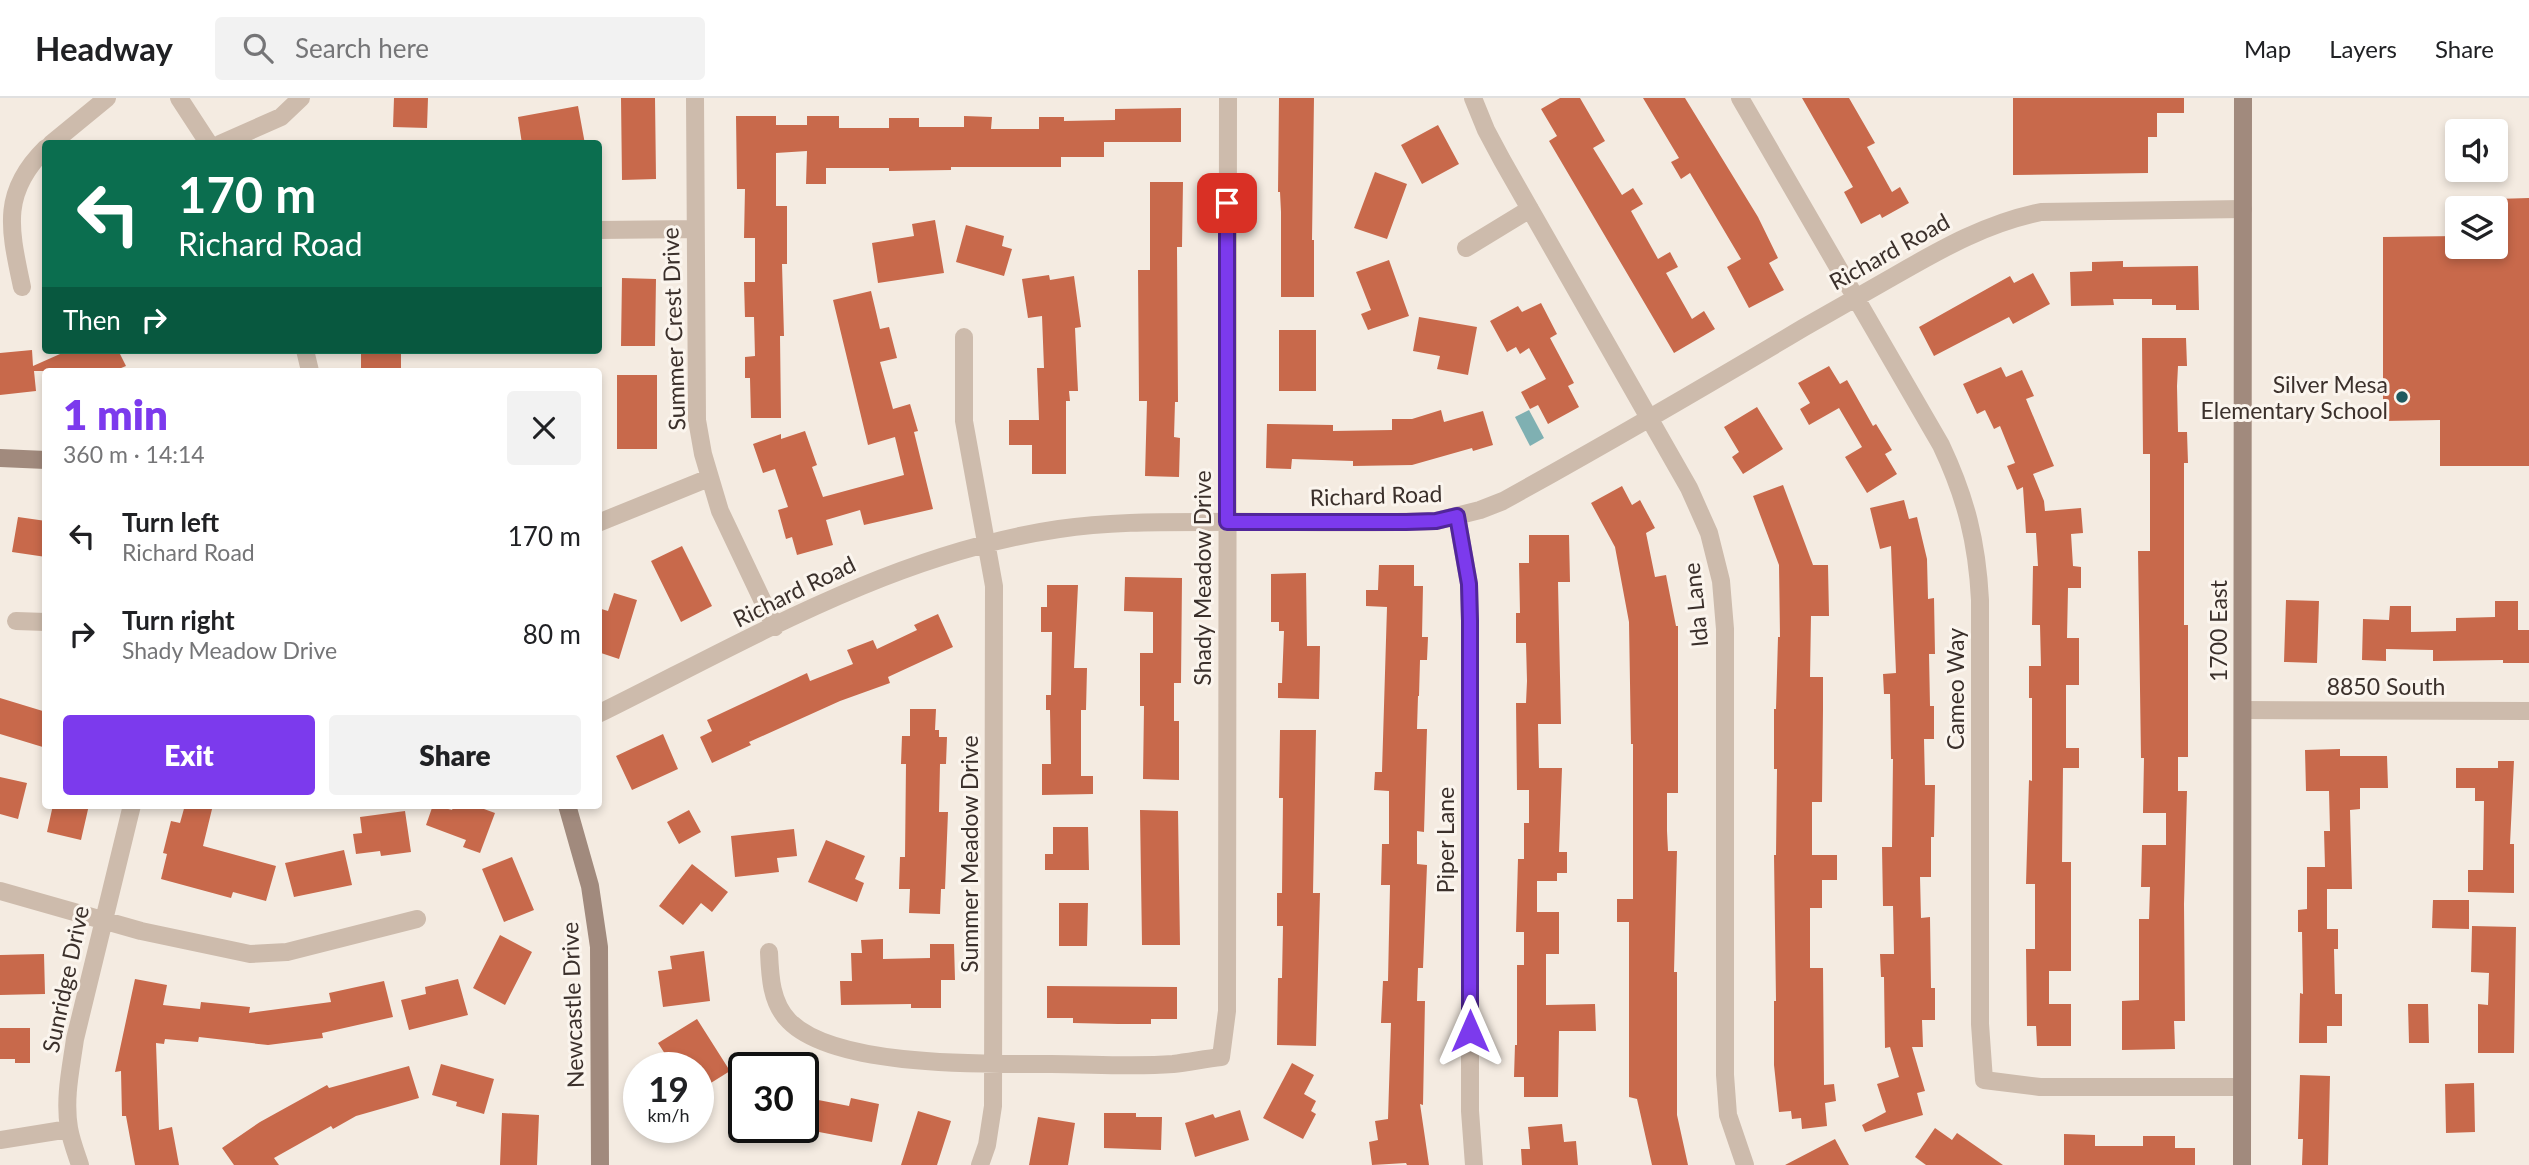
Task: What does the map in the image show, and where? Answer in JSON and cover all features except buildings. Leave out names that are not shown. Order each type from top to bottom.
[{"type":"street","points":[[56,140],[107,98]]},
{"type":"street","points":[[179,98],[206,140]]},
{"type":"street","points":[[229,140],[281,117],[301,98]]},
{"type":"street","name":"Summer Crest Drive","points":[[695,98],[697,420],[709,478],[731,537],[775,627]]},
{"type":"street","name":"Shady Meadow Drive","points":[[994,1064],[1172,1064],[1221,1057],[1227,1011],[1228,98]]},
{"type":"street","name":"Ida Lane","points":[[1473,98],[1486,130],[1689,488],[1704,522],[1721,581],[1725,643],[1725,1075],[1728,1115],[1745,1165]]},
{"type":"street","name":"Cameo Way","points":[[1740,98],[1941,445],[1958,482],[1970,520],[1978,560],[1980,600],[1980,1024],[1984,1080],[2040,1087],[2242,1087]]},
{"type":"street","name":"1700 East","points":[[2242,1165],[2243,98]]},
{"type":"street","points":[[22,287],[10,216],[15,191],[26,168],[42,152]]},
{"type":"street","points":[[1466,248],[1530,209]]},
{"type":"street","name":"Richard Road","points":[[602,712],[877,579],[932,558],[987,542],[1060,528],[1108,524],[1406,522],[1436,521],[1457,516],[1503,501],[1954,242],[2015,217],[2075,210],[2243,209]]},
{"type":"street","points":[[602,230],[695,229]]},
{"type":"street","name":"Summer Meadow Drive","points":[[964,337],[964,421],[994,586],[993,1106],[987,1145],[980,1165]]},
{"type":"street","points":[[0,458],[42,460]]},
{"type":"street","points":[[602,521],[709,478]]},
{"type":"street","name":"Piper Lane","points":[[1457,516],[1469,584],[1470,1111],[1475,1165]]},
{"type":"street","points":[[16,621],[42,622]]},
{"type":"street","name":"8850 South","points":[[2243,710],[2529,711]]},
{"type":"street","name":"Sunridge Drive","points":[[80,1165],[69,1129],[67,1101],[75,1039],[131,809]]},
{"type":"street","name":"Newcastle Drive","points":[[568,809],[590,886],[598,947],[600,1165]]},
{"type":"street","points":[[0,891],[228,951],[268,954],[288,952],[418,919]]},
{"type":"street","points":[[769,952],[770,987],[788,1020],[810,1037],[889,1058],[994,1064]]},
{"type":"street","points":[[0,1140],[69,1129]]},
{"type":"water","points":[[1529,410],[1544,438],[1530,446],[1515,417]]},
{"type":"place","name":"Silver Mesa Elementary School","points":[[2402,397]]},
{"type":"route","points":[[1227,203],[1227,522],[1406,522],[1436,521],[1457,516],[1469,584],[1470,621],[1470,1031]]}]
